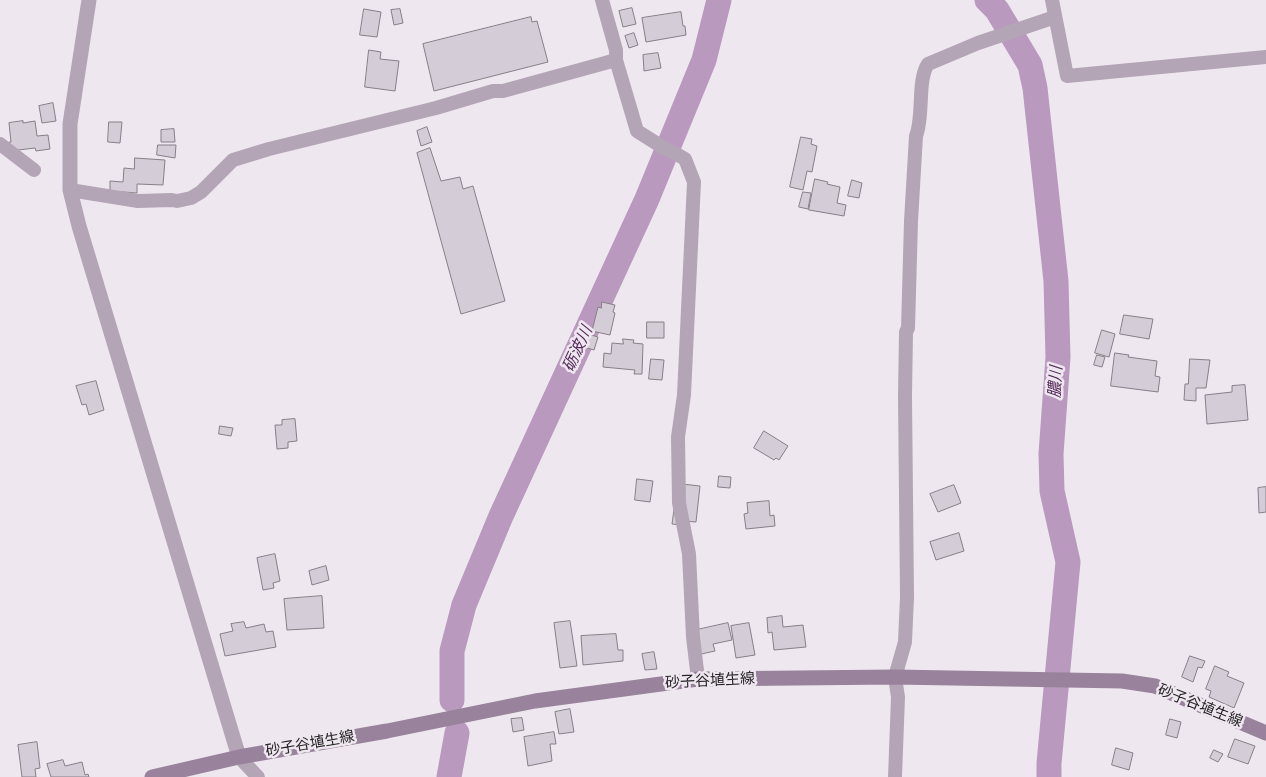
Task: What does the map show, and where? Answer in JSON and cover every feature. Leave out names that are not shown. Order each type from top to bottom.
[{"type":"main road","name":"砂子谷埴生線","points":[[152,777],[239,757],[386,731],[535,700],[698,679],[895,677],[1122,681],[1155,686],[1266,733]]},
{"type":"street","points":[[88,0],[70,124],[70,190],[239,757],[258,777]]},
{"type":"street","points":[[602,0],[616,50],[616,60],[638,131],[685,159],[694,182],[684,395],[678,437],[679,503],[689,554],[693,638],[698,679]]},
{"type":"street","points":[[1052,0],[1052,18],[1067,76],[1266,57]]},
{"type":"street","points":[[895,777],[898,697],[895,677],[905,642],[907,597],[906,332],[908,328],[916,136],[919,128],[924,69],[928,64],[978,43],[1052,18]]},
{"type":"street","points":[[70,190],[138,201],[177,201],[191,198],[201,192],[233,160],[616,60]]},
{"type":"street","points":[[0,144],[34,170]]},
{"type":"building","points":[[632,8],[636,24],[623,27],[619,11]]},
{"type":"building","points":[[364,9],[381,12],[377,37],[360,35]]},
{"type":"building","points":[[400,9],[403,23],[394,25],[391,10]]},
{"type":"building","points":[[681,12],[686,35],[646,42],[642,18]]},
{"type":"building","points":[[531,17],[532,22],[537,21],[548,62],[434,91],[423,44]]},
{"type":"building","points":[[634,33],[638,45],[629,48],[625,36]]},
{"type":"building","points":[[369,50],[381,52],[380,59],[399,61],[395,91],[365,87]]},
{"type":"building","points":[[658,53],[661,68],[644,71],[643,55]]},
{"type":"building","points":[[53,103],[56,121],[42,123],[39,106]]},
{"type":"building","points":[[23,121],[23,123],[35,121],[37,136],[48,135],[50,149],[36,151],[35,148],[10,151],[9,123]]},
{"type":"building","points":[[109,122],[122,122],[120,143],[108,142]]},
{"type":"building","points":[[427,127],[432,142],[421,146],[417,131]]},
{"type":"building","points":[[174,129],[175,142],[161,142],[161,130]]},
{"type":"building","points":[[801,137],[812,139],[811,144],[817,146],[812,172],[807,171],[803,190],[790,187]]},
{"type":"building","points":[[158,145],[176,145],[175,158],[157,155]]},
{"type":"building","points":[[430,148],[441,181],[460,177],[463,189],[473,186],[505,301],[461,314],[417,153]]},
{"type":"building","points":[[135,158],[165,160],[163,185],[137,184],[137,193],[110,191],[110,181],[123,182],[124,168],[134,169]]},
{"type":"building","points":[[815,179],[840,187],[837,203],[846,205],[844,216],[809,210]]},
{"type":"building","points":[[852,180],[862,183],[859,198],[848,196]]},
{"type":"building","points":[[803,192],[811,193],[808,209],[799,207]]},
{"type":"building","points":[[602,302],[615,305],[610,335],[592,331],[598,307],[601,308]]},
{"type":"building","points":[[1124,315],[1153,319],[1149,339],[1120,334]]},
{"type":"building","points":[[647,322],[664,322],[664,338],[647,338]]},
{"type":"building","points":[[1102,330],[1115,334],[1109,357],[1095,353]]},
{"type":"building","points":[[588,334],[598,337],[594,350],[584,347]]},
{"type":"building","points":[[623,339],[634,340],[633,343],[643,344],[642,374],[634,374],[635,370],[603,367],[604,353],[611,354],[612,343],[623,344]]},
{"type":"building","points":[[1115,353],[1157,361],[1155,376],[1160,377],[1158,392],[1111,386]]},
{"type":"building","points":[[1097,355],[1105,357],[1102,367],[1094,365]]},
{"type":"building","points":[[651,359],[664,360],[662,380],[649,379]]},
{"type":"building","points":[[1190,359],[1210,360],[1206,388],[1196,388],[1196,401],[1184,400],[1185,384],[1188,384]]},
{"type":"building","points":[[96,381],[104,410],[89,415],[86,404],[82,405],[76,386]]},
{"type":"building","points":[[1245,385],[1248,420],[1207,424],[1205,395],[1232,392],[1232,386]]},
{"type":"building","points":[[295,419],[297,441],[288,442],[288,448],[277,449],[275,425],[282,425],[282,420]]},
{"type":"building","points":[[220,426],[233,428],[231,436],[219,434]]},
{"type":"building","points":[[764,431],[788,446],[779,460],[776,458],[774,460],[754,448]]},
{"type":"building","points":[[719,476],[731,477],[730,488],[718,487]]},
{"type":"building","points":[[637,479],[653,481],[650,502],[635,500]]},
{"type":"building","points":[[682,484],[700,486],[696,522],[683,521],[682,525],[672,524],[675,502]]},
{"type":"building","points":[[954,485],[961,503],[938,512],[930,494]]},
{"type":"building","points":[[1266,487],[1266,512],[1259,513],[1258,488]]},
{"type":"building","points":[[769,501],[770,516],[774,515],[775,526],[746,529],[744,514],[748,513],[747,503]]},
{"type":"building","points":[[959,533],[964,551],[936,560],[930,542]]},
{"type":"building","points":[[275,554],[280,581],[273,583],[274,588],[263,590],[257,558]]},
{"type":"building","points":[[326,566],[329,580],[312,585],[309,571]]},
{"type":"building","points":[[322,596],[324,628],[287,630],[284,599]]},
{"type":"building","points":[[782,616],[783,627],[803,625],[806,647],[774,650],[772,632],[768,633],[767,618]]},
{"type":"building","points":[[570,621],[577,666],[560,668],[554,623]]},
{"type":"building","points":[[244,622],[246,628],[264,624],[266,632],[273,631],[276,647],[225,656],[220,634],[233,631],[231,624]]},
{"type":"building","points":[[728,623],[732,640],[713,644],[715,651],[697,655],[692,631]]},
{"type":"building","points":[[749,623],[755,655],[736,658],[731,626]]},
{"type":"building","points":[[616,634],[618,650],[623,650],[623,661],[583,665],[581,636]]},
{"type":"building","points":[[654,652],[657,669],[645,670],[642,654]]},
{"type":"building","points":[[1190,656],[1205,661],[1202,668],[1198,667],[1193,682],[1182,677]]},
{"type":"building","points":[[1215,666],[1229,672],[1227,676],[1244,683],[1234,708],[1209,697],[1211,691],[1206,689]]},
{"type":"building","points":[[570,709],[574,732],[559,734],[555,712]]},
{"type":"building","points":[[522,718],[524,730],[513,732],[511,719]]},
{"type":"building","points":[[1170,719],[1181,722],[1177,738],[1166,735]]},
{"type":"building","points":[[554,732],[556,744],[550,744],[552,761],[528,766],[524,737]]},
{"type":"building","points":[[1235,739],[1255,746],[1248,764],[1228,757]]},
{"type":"building","points":[[37,742],[40,768],[35,769],[36,777],[22,777],[18,745]]},
{"type":"building","points":[[1116,748],[1133,753],[1129,770],[1112,765]]},
{"type":"building","points":[[1214,750],[1223,754],[1218,762],[1210,758]]},
{"type":"building","points":[[63,760],[65,766],[82,762],[85,775],[88,774],[89,777],[51,777],[47,764]]},
{"type":"waterway","name":"砺波川","points":[[452,700],[452,651],[464,605],[501,516],[647,199],[704,60],[719,0]]},
{"type":"waterway","name":"膿川","points":[[987,0],[997,10],[1030,65],[1035,88],[1056,281],[1058,357],[1051,454],[1052,491],[1068,562],[1049,777]]},
{"type":"waterway","name":"砺波川","points":[[449,777],[457,733]]}]
